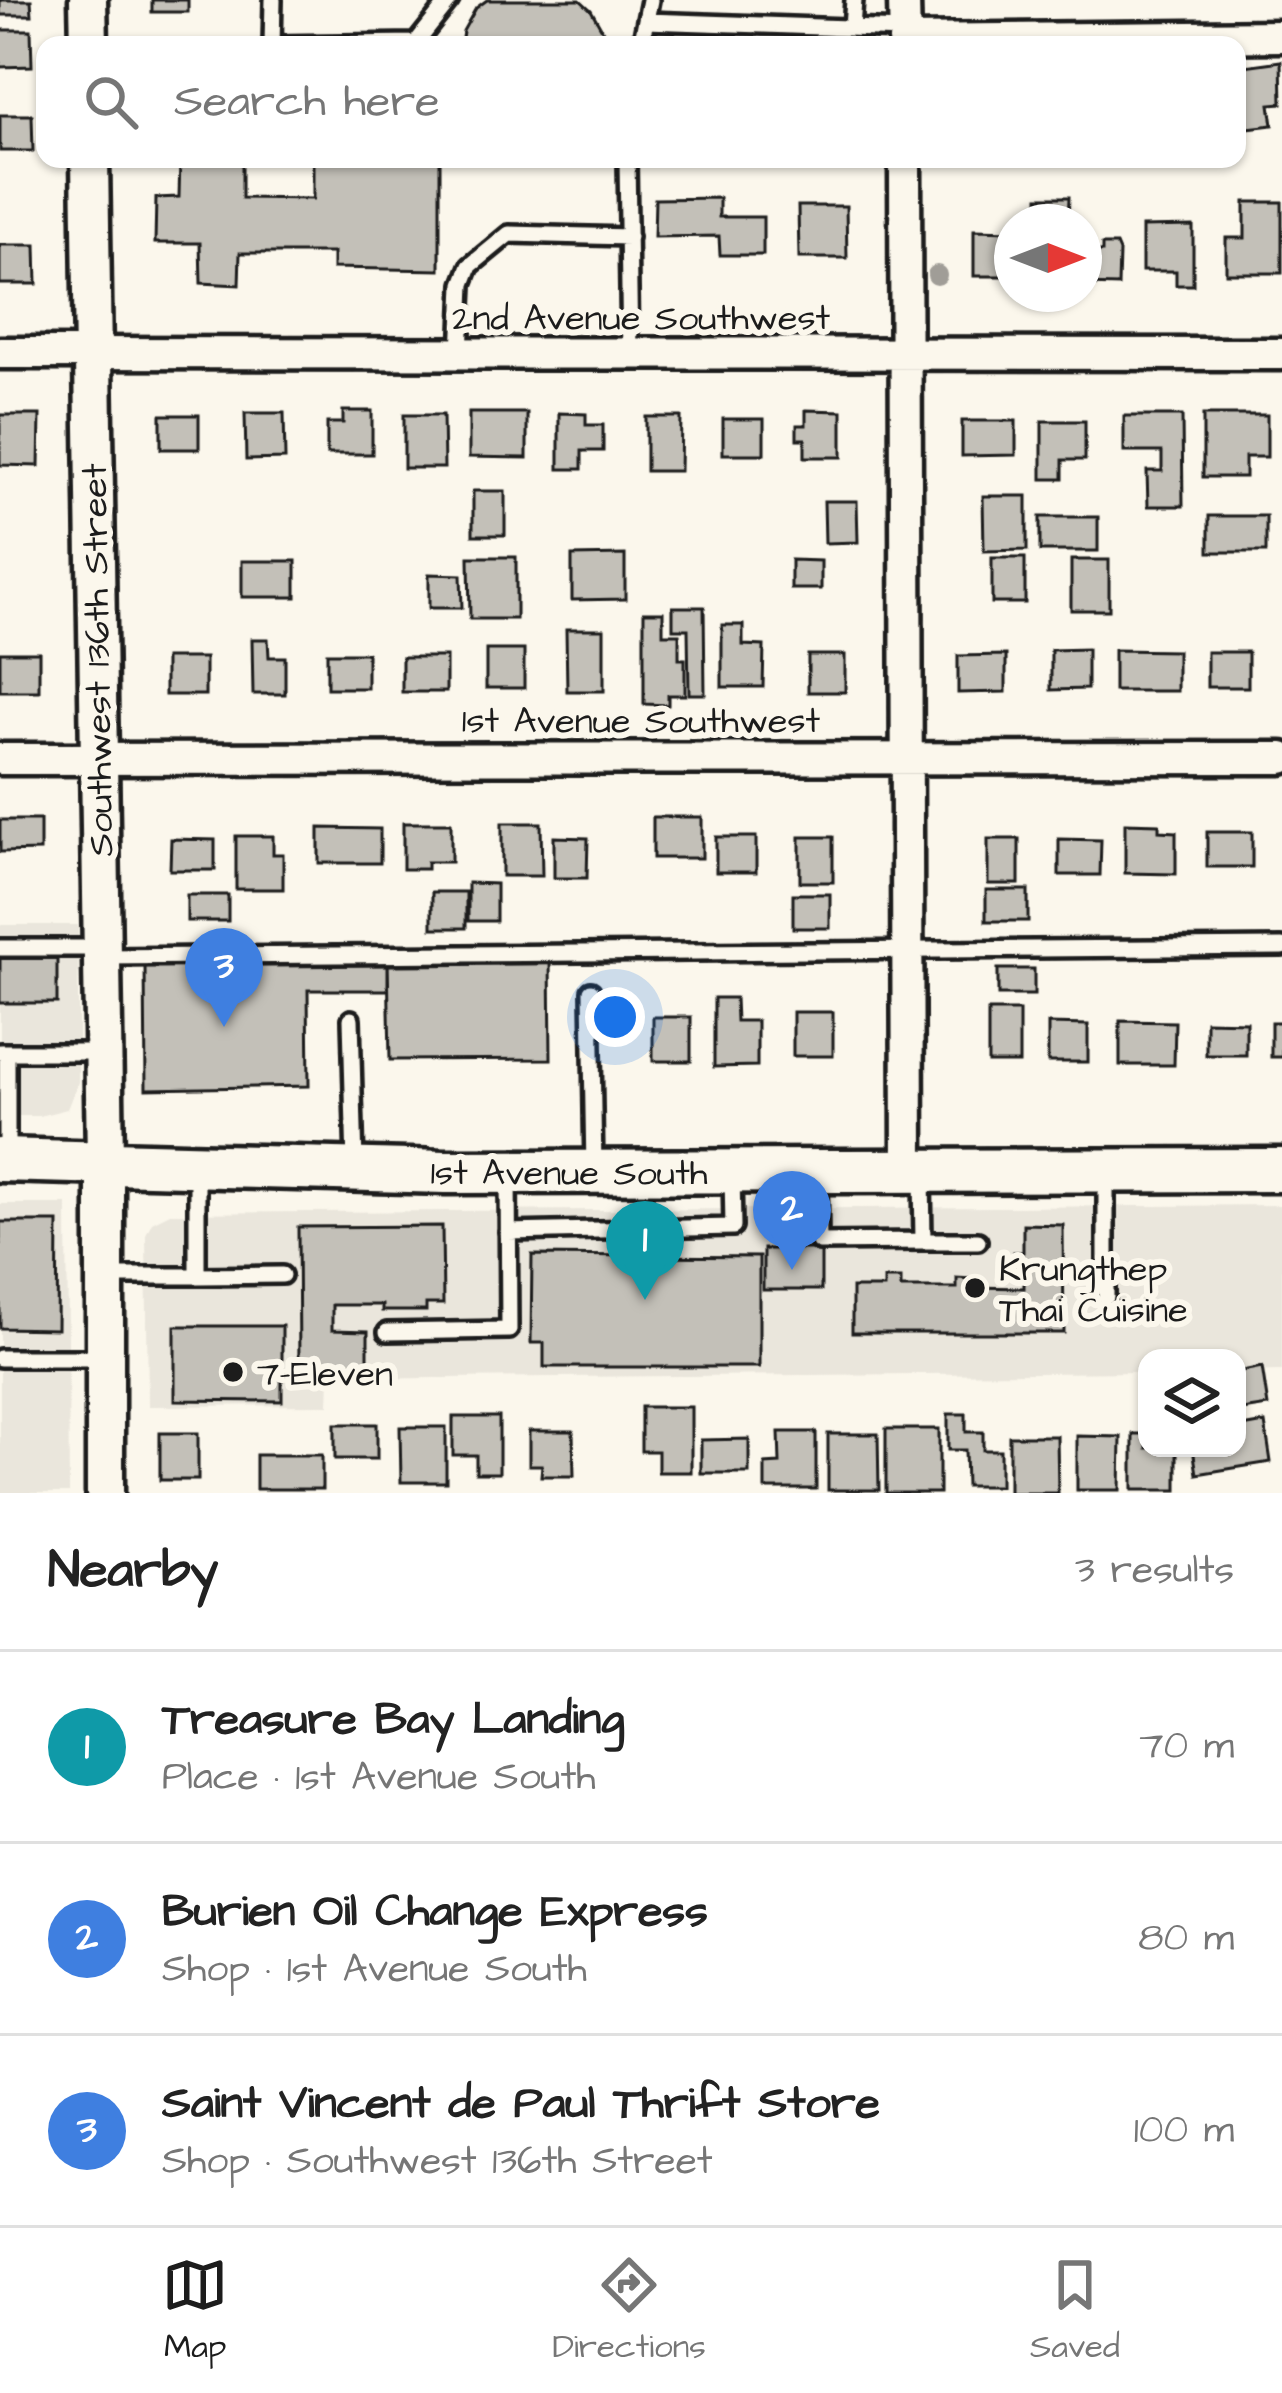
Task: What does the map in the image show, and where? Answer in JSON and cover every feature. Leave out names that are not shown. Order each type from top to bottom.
[{"type":"main road","name":"1st Avenue South","points":[[3,1160],[594,1172],[1282,1170]]},
{"type":"street","points":[[88,0],[89,36]]},
{"type":"street","points":[[904,29],[1280,36]]},
{"type":"street","name":"Southwest 136th Street","points":[[90,168],[104,1052],[105,1493]]},
{"type":"street","points":[[905,168],[908,948],[915,1172]]},
{"type":"street","name":"2nd Avenue Southwest","points":[[0,353],[1282,354]]},
{"type":"street","name":"1st Avenue Southwest","points":[[0,759],[1282,758]]},
{"type":"lane","points":[[271,36],[273,0]]},
{"type":"lane","points":[[422,36],[450,0]]},
{"type":"lane","points":[[642,36],[650,0]]},
{"type":"lane","points":[[852,28],[854,0]]},
{"type":"lane","points":[[646,21],[904,29]]},
{"type":"lane","points":[[627,168],[630,355]]},
{"type":"lane","points":[[460,355],[463,284],[470,266],[509,234],[628,236]]},
{"type":"lane","points":[[0,948],[100,953],[1282,947]]},
{"type":"lane","points":[[591,991],[594,1172]]},
{"type":"lane","points":[[351,1019],[355,1168]]},
{"type":"lane","points":[[3,1160],[3,1052],[104,1052]]},
{"type":"lane","points":[[197,1163],[197,1276]]},
{"type":"lane","points":[[387,1332],[509,1330],[508,1170]]},
{"type":"lane","points":[[1106,1171],[1106,1297]]},
{"type":"lane","points":[[508,1232],[733,1227],[732,1172]]},
{"type":"lane","points":[[818,1172],[819,1242],[978,1241]]},
{"type":"lane","points":[[915,1172],[923,1241]]},
{"type":"lane","points":[[105,1276],[283,1275]]},
{"type":"lane","points":[[0,1358],[105,1358]]},
{"type":"shaded area","points":[[0,925],[78,925],[78,1082],[67,1109],[39,1116],[0,1116]]},
{"type":"shaded area","points":[[0,1204],[67,1204],[69,1493],[0,1493]]},
{"type":"shaded area","points":[[1282,1205],[1282,1371],[1246,1372],[1246,1349],[1138,1349],[1138,1372],[330,1379],[329,1405],[148,1406],[146,1234],[152,1222],[170,1213]]},
{"type":"building","points":[[0,0],[31,0],[32,15],[0,15]]},
{"type":"building","points":[[152,0],[188,0],[188,12],[152,12]]},
{"type":"building","points":[[487,0],[580,0],[604,36],[462,36],[476,8]]},
{"type":"building","points":[[0,30],[31,30],[32,66],[0,67]]},
{"type":"building","points":[[1281,61],[1282,103],[1270,104],[1273,125],[1246,128],[1246,66]]},
{"type":"building","points":[[0,115],[32,115],[33,151],[0,151]]},
{"type":"building","points":[[180,168],[242,168],[242,198],[313,199],[313,168],[440,168],[440,270],[333,268],[333,253],[240,253],[239,285],[201,283],[200,243],[155,243],[156,198],[179,197]]},
{"type":"building","points":[[1039,197],[1069,197],[1069,204],[1039,204]]},
{"type":"building","points":[[719,198],[719,217],[763,217],[763,255],[720,255],[719,236],[654,237],[655,199]]},
{"type":"building","points":[[1245,202],[1282,202],[1282,273],[1226,273],[1226,238],[1245,238]]},
{"type":"building","points":[[798,206],[846,206],[847,258],[799,258]]},
{"type":"building","points":[[1193,226],[1193,285],[1176,285],[1176,271],[1142,271],[1142,227]]},
{"type":"building","points":[[974,230],[994,231],[994,276],[974,276]]},
{"type":"building","points":[[0,245],[36,245],[37,284],[0,284]]},
{"type":"building","points":[[1102,245],[1116,245],[1118,286],[1102,286]]},
{"type":"building","points":[[806,410],[842,411],[842,457],[805,457],[805,439],[797,439],[797,425],[806,425]]},
{"type":"building","points":[[343,411],[372,411],[372,454],[327,454],[327,423],[343,423]]},
{"type":"building","points":[[245,413],[284,413],[285,459],[246,460]]},
{"type":"building","points":[[469,413],[527,413],[527,458],[469,457]]},
{"type":"building","points":[[559,413],[586,414],[586,425],[603,425],[603,451],[582,451],[582,469],[559,469]]},
{"type":"building","points":[[0,415],[40,415],[39,466],[0,465]]},
{"type":"building","points":[[161,415],[199,415],[199,449],[161,449]]},
{"type":"building","points":[[404,415],[443,415],[444,468],[404,468]]},
{"type":"building","points":[[1203,415],[1267,415],[1267,457],[1245,457],[1245,477],[1203,477]]},
{"type":"building","points":[[1124,416],[1182,416],[1183,506],[1148,506],[1147,471],[1162,471],[1162,452],[1124,452]]},
{"type":"building","points":[[646,417],[681,417],[680,471],[646,471]]},
{"type":"building","points":[[723,419],[764,419],[764,454],[723,454]]},
{"type":"building","points":[[962,421],[1016,421],[1016,455],[962,456]]},
{"type":"building","points":[[1042,421],[1085,421],[1085,460],[1063,460],[1063,479],[1042,479]]},
{"type":"building","points":[[473,491],[505,491],[505,535],[473,535]]},
{"type":"building","points":[[983,496],[1027,496],[1027,550],[984,551]]},
{"type":"building","points":[[824,501],[857,501],[858,542],[825,543]]},
{"type":"building","points":[[1209,516],[1266,516],[1266,552],[1209,552]]},
{"type":"building","points":[[1040,517],[1098,517],[1098,551],[1040,551]]},
{"type":"building","points":[[625,555],[625,599],[572,600],[572,556]]},
{"type":"building","points":[[469,557],[516,557],[516,619],[470,619]]},
{"type":"building","points":[[992,558],[1025,558],[1025,603],[992,603]]},
{"type":"building","points":[[791,560],[821,561],[821,589],[791,589]]},
{"type":"building","points":[[1071,560],[1109,560],[1109,610],[1071,610]]},
{"type":"building","points":[[242,561],[296,561],[296,597],[242,597]]},
{"type":"building","points":[[429,574],[461,575],[462,608],[429,608]]},
{"type":"building","points":[[673,607],[704,607],[705,694],[689,694],[688,629],[673,629]]},
{"type":"building","points":[[644,612],[663,612],[663,634],[679,634],[685,695],[668,695],[668,705],[644,704]]},
{"type":"building","points":[[722,625],[743,625],[743,645],[764,646],[763,687],[722,687]]},
{"type":"building","points":[[566,629],[604,629],[604,691],[567,691]]},
{"type":"building","points":[[252,639],[268,639],[269,657],[285,657],[285,694],[253,694]]},
{"type":"building","points":[[1087,649],[1087,689],[1051,690],[1051,650]]},
{"type":"building","points":[[486,650],[524,650],[524,688],[486,688]]},
{"type":"building","points":[[1114,650],[1177,651],[1177,691],[1114,691]]},
{"type":"building","points":[[0,652],[39,652],[39,691],[0,691]]},
{"type":"building","points":[[1207,652],[1248,652],[1248,687],[1207,687]]},
{"type":"building","points":[[327,653],[367,653],[367,688],[327,688]]},
{"type":"building","points":[[808,655],[845,655],[845,692],[808,692]]},
{"type":"building","points":[[1006,655],[1006,692],[958,693],[958,656]]},
{"type":"building","points":[[402,657],[446,657],[446,692],[402,692]]},
{"type":"building","points":[[165,658],[205,658],[205,695],[165,695]]},
{"type":"building","points":[[653,817],[702,817],[702,858],[653,858]]},
{"type":"building","points":[[0,820],[40,820],[40,851],[0,852]]},
{"type":"building","points":[[403,823],[451,823],[451,862],[403,869]]},
{"type":"building","points":[[502,823],[541,823],[542,876],[502,876]]},
{"type":"building","points":[[1125,823],[1159,824],[1159,831],[1176,832],[1176,874],[1125,873]]},
{"type":"building","points":[[319,828],[380,829],[380,863],[319,863]]},
{"type":"building","points":[[1207,832],[1252,832],[1252,867],[1207,867]]},
{"type":"building","points":[[236,836],[273,836],[273,854],[283,854],[283,889],[236,889]]},
{"type":"building","points":[[554,837],[588,838],[587,878],[554,878]]},
{"type":"building","points":[[716,837],[756,837],[756,872],[716,872]]},
{"type":"building","points":[[800,837],[833,837],[833,882],[800,882]]},
{"type":"building","points":[[171,839],[215,840],[215,870],[170,870]]},
{"type":"building","points":[[988,839],[1019,839],[1019,884],[988,884]]},
{"type":"building","points":[[1059,839],[1101,840],[1100,875],[1059,875]]},
{"type":"building","points":[[468,883],[496,884],[496,921],[468,921]]},
{"type":"building","points":[[986,890],[1028,890],[1028,921],[986,921]]},
{"type":"building","points":[[432,892],[466,892],[466,928],[432,928]]},
{"type":"building","points":[[793,894],[830,894],[830,928],[793,928]]},
{"type":"building","points":[[187,895],[228,895],[228,921],[187,921]]},
{"type":"building","points":[[0,956],[57,957],[57,1003],[0,1003]]},
{"type":"building","points":[[253,958],[388,958],[388,990],[308,990],[309,1086],[146,1089],[145,963],[253,963]]},
{"type":"building","points":[[388,958],[550,958],[551,1059],[390,1060]]},
{"type":"building","points":[[998,969],[1034,969],[1034,995],[998,995]]},
{"type":"building","points":[[714,998],[735,998],[736,1021],[757,1021],[757,1066],[714,1067]]},
{"type":"building","points":[[988,1011],[1019,1011],[1019,1063],[988,1063]]},
{"type":"building","points":[[793,1012],[833,1012],[833,1056],[793,1056]]},
{"type":"building","points":[[653,1017],[691,1017],[691,1061],[653,1061]]},
{"type":"building","points":[[1120,1021],[1175,1022],[1174,1065],[1120,1065]]},
{"type":"building","points":[[1206,1021],[1246,1022],[1246,1055],[1206,1055]]},
{"type":"building","points":[[1271,1022],[1282,1022],[1282,1057],[1271,1057]]},
{"type":"building","points":[[1048,1024],[1088,1025],[1088,1062],[1048,1062]]},
{"type":"building","points":[[0,1222],[58,1222],[57,1329],[0,1328]]},
{"type":"building","points":[[1023,1224],[1063,1225],[1064,1333],[852,1333],[852,1288],[884,1288],[884,1279],[901,1279],[901,1288],[957,1288],[957,1278],[972,1279],[972,1287],[1024,1288],[1024,1268],[1014,1267],[1014,1252],[1023,1252]]},
{"type":"building","points":[[442,1226],[443,1304],[426,1304],[426,1311],[332,1305],[332,1330],[368,1331],[368,1365],[299,1365],[298,1227]]},
{"type":"building","points":[[763,1249],[821,1249],[821,1290],[763,1290]]},
{"type":"building","points":[[532,1255],[759,1257],[759,1367],[544,1367],[544,1343],[531,1343]]},
{"type":"building","points":[[175,1326],[282,1326],[282,1401],[175,1400]]},
{"type":"building","points":[[1262,1367],[1268,1406],[1246,1409],[1246,1370]]},
{"type":"building","points":[[641,1407],[691,1407],[691,1472],[658,1472],[658,1451],[641,1451]]},
{"type":"building","points":[[948,1414],[966,1414],[966,1432],[983,1432],[983,1450],[1000,1450],[1000,1486],[966,1486],[965,1450],[948,1450]]},
{"type":"building","points":[[453,1417],[499,1417],[499,1473],[476,1473],[476,1455],[453,1455]]},
{"type":"building","points":[[1265,1423],[1271,1462],[1197,1474],[1194,1457],[1246,1457],[1246,1426]]},
{"type":"building","points":[[335,1424],[377,1424],[377,1459],[335,1459]]},
{"type":"building","points":[[400,1427],[446,1427],[446,1482],[401,1482]]},
{"type":"building","points":[[886,1429],[939,1429],[939,1493],[886,1493]]},
{"type":"building","points":[[529,1431],[573,1431],[574,1476],[541,1476],[542,1465],[529,1465]]},
{"type":"building","points":[[779,1432],[816,1432],[816,1489],[765,1489],[765,1464],[780,1463]]},
{"type":"building","points":[[160,1433],[198,1433],[198,1480],[160,1480]]},
{"type":"building","points":[[828,1434],[878,1434],[879,1490],[828,1490]]},
{"type":"building","points":[[1133,1434],[1138,1434],[1138,1457],[1177,1457],[1177,1490],[1133,1490]]},
{"type":"building","points":[[1009,1436],[1057,1436],[1058,1493],[1009,1493]]},
{"type":"building","points":[[1077,1436],[1121,1437],[1120,1490],[1077,1490]]},
{"type":"building","points":[[749,1439],[749,1473],[701,1473],[701,1440]]},
{"type":"building","points":[[256,1455],[322,1455],[322,1489],[256,1489]]},
{"type":"place","name":"Saint Vincent de Paul Thrift Store","points":[[224,1027]]},
{"type":"place","name":"Burien Oil Change Express","points":[[792,1270]]},
{"type":"place","name":"Krungthep Thai Cuisine","points":[[975,1288]]},
{"type":"place","name":"Treasure Bay Landing","points":[[645,1300]]},
{"type":"place","name":"7-Eleven","points":[[233,1372]]}]
